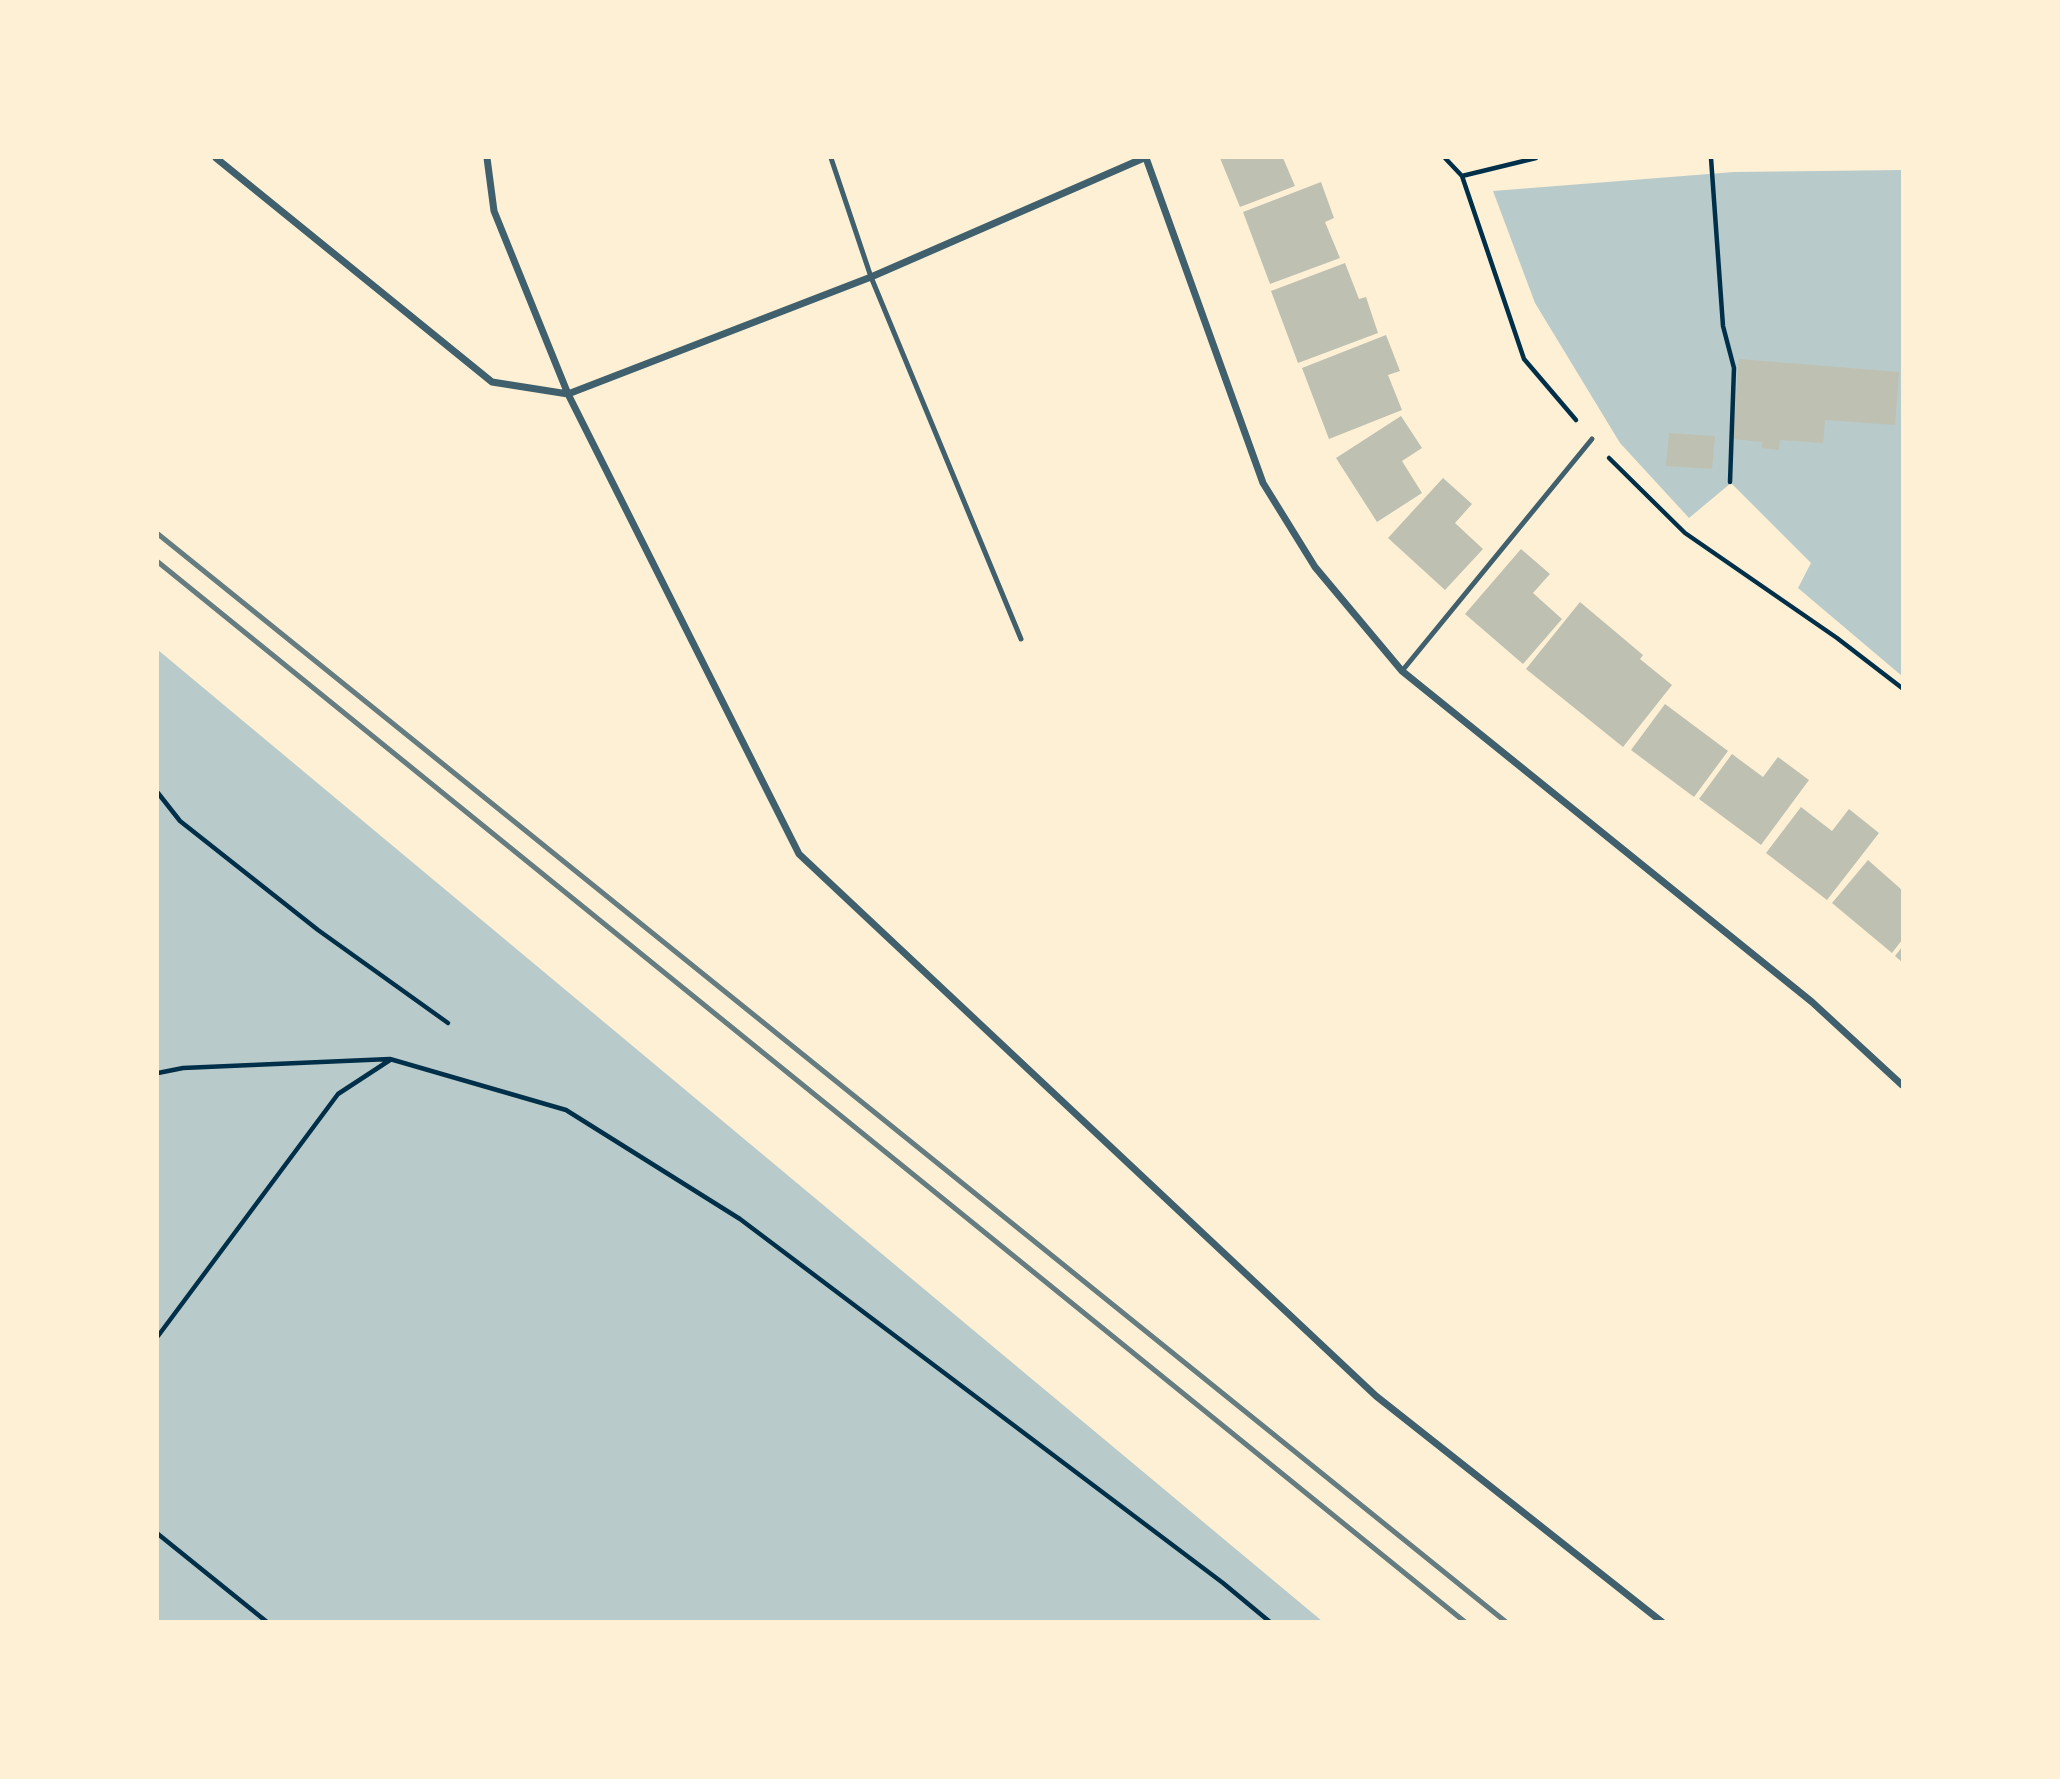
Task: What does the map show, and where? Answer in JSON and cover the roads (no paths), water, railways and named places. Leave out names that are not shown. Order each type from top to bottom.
[{"type":"street","points":[[216,158],[492,382],[568,394],[870,277],[1145,158],[1263,483],[1315,567],[1402,671],[1812,1002],[1902,1085]]},
{"type":"street","points":[[487,158],[494,211],[568,394],[799,854],[1376,1396],[1662,1622]]},
{"type":"lane","points":[[831,158],[870,277],[1021,639]]},
{"type":"lane","points":[[1402,671],[1592,439]]},
{"type":"railway","points":[[158,534],[1506,1622]]},
{"type":"railway","points":[[158,562],[1465,1622]]}]
